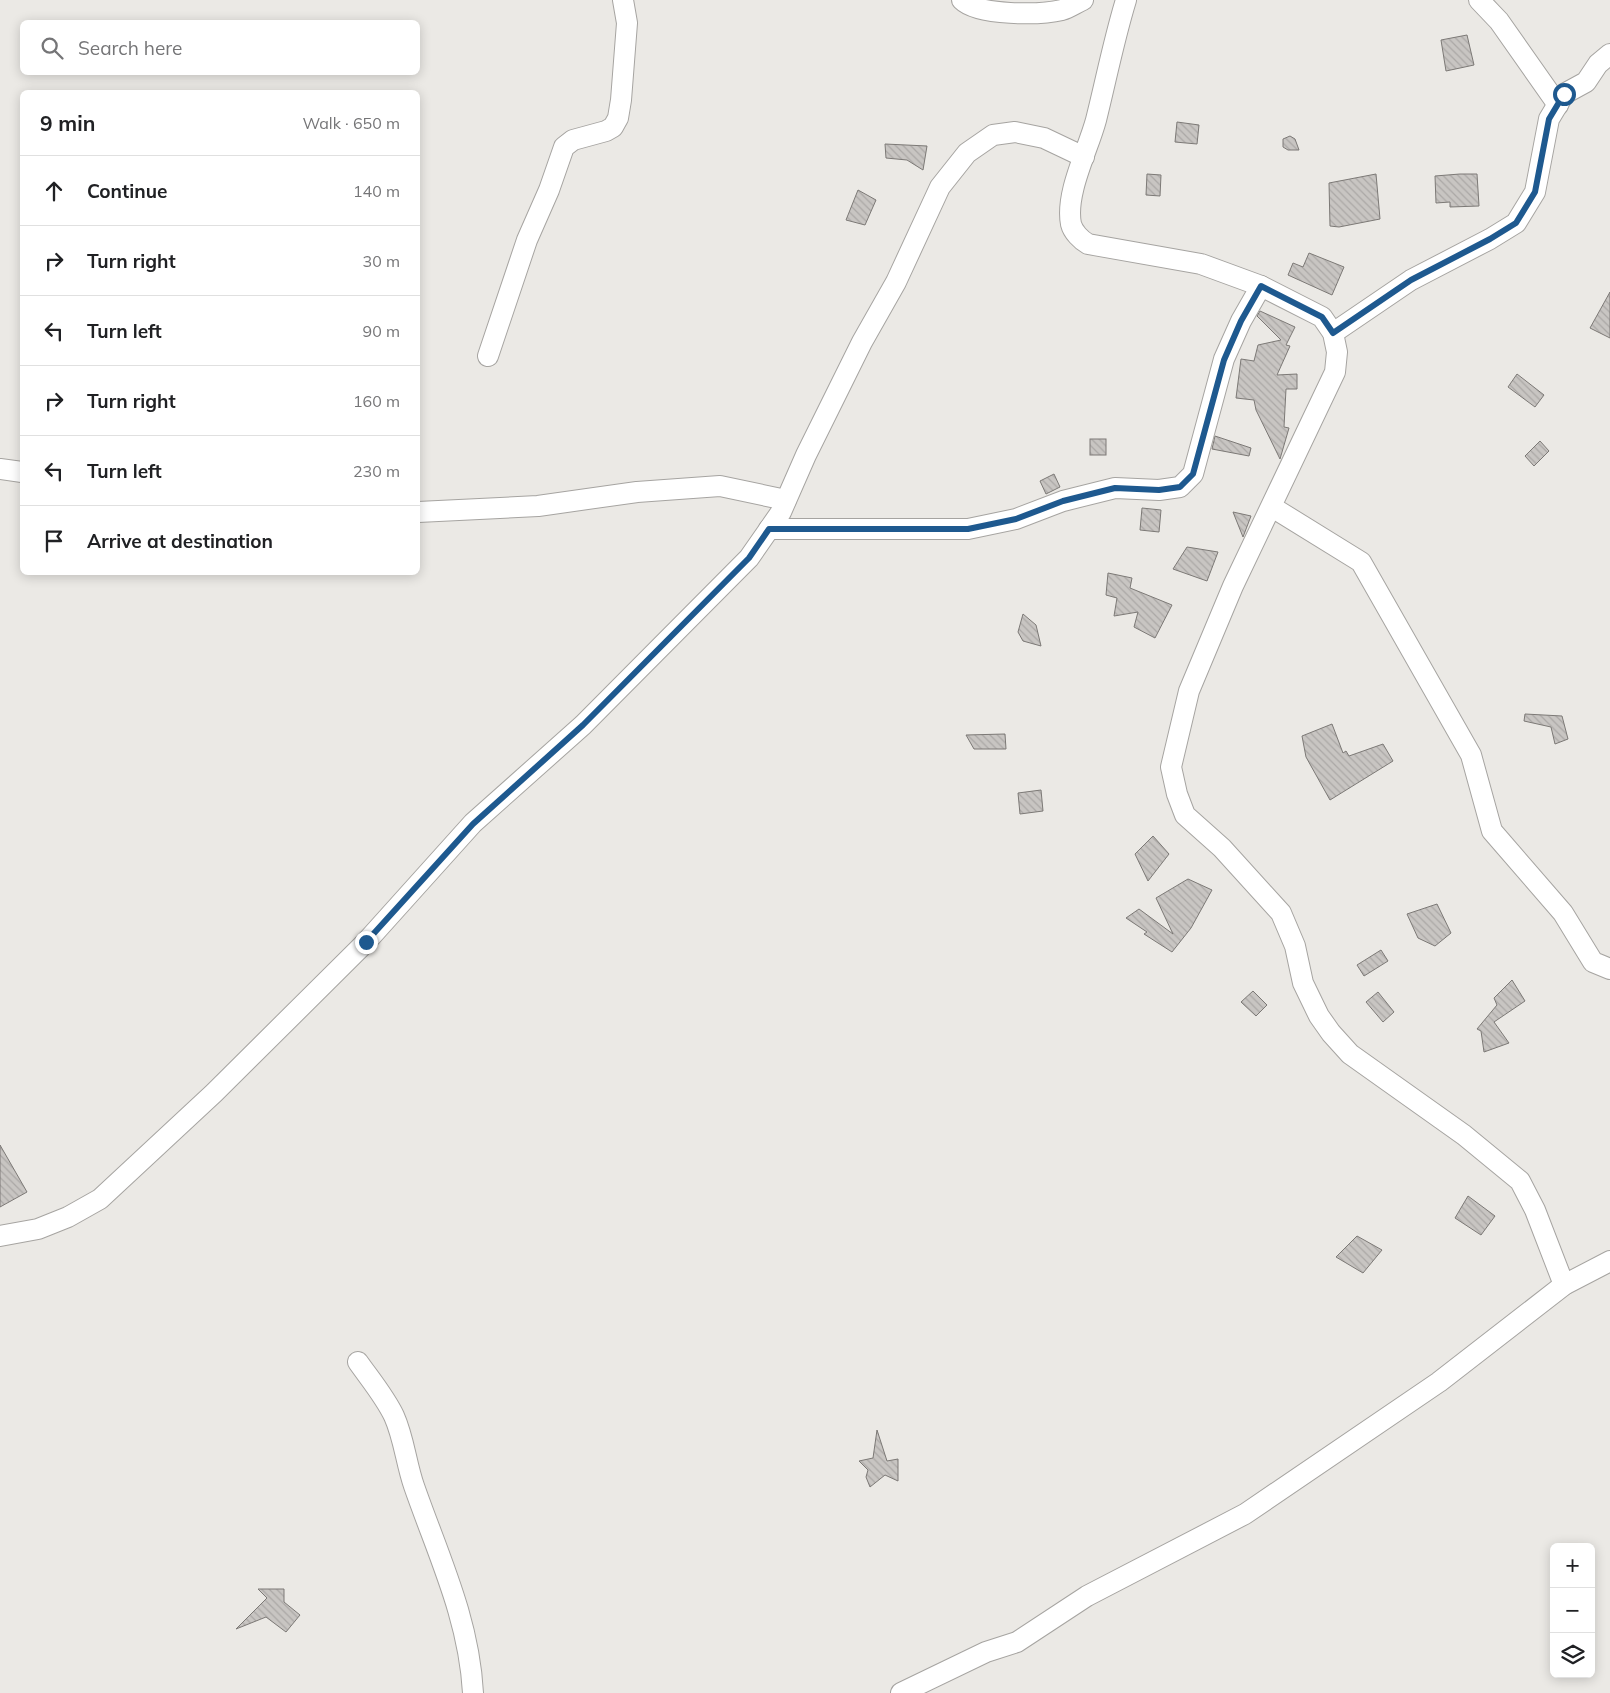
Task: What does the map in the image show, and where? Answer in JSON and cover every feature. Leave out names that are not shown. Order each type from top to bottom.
[{"type":"street","points":[[488,356],[527,240],[549,190],[564,147],[573,140],[606,132],[613,128],[618,118],[627,23],[623,0]]},
{"type":"street","points":[[962,0],[988,10],[1033,14],[1062,10],[1083,0]]},
{"type":"street","points":[[1126,0],[1084,157],[1072,194],[1071,225],[1080,240],[1088,244],[1111,250],[1201,264],[1261,286],[1322,317],[1333,333],[1337,352],[1335,372],[1233,586],[1188,691],[1171,767],[1177,794],[1185,815],[1222,848],[1281,913],[1295,946],[1303,983],[1318,1016],[1331,1033],[1350,1054],[1464,1135],[1520,1181],[1535,1210],[1564,1285]]},
{"type":"street","points":[[1479,0],[1498,21],[1558,105]]},
{"type":"street","points":[[1333,333],[1411,280],[1490,239],[1516,223],[1535,192],[1549,119],[1564,94],[1586,82],[1598,64],[1610,54]]},
{"type":"street","points":[[0,1236],[38,1229],[68,1217],[100,1199],[214,1093],[360,948],[473,824],[583,725],[749,558],[786,500],[862,342],[896,282],[940,187],[967,153],[993,135],[1015,132],[1044,138],[1084,157]]},
{"type":"street","points":[[769,529],[968,529],[1016,519],[1063,501],[1115,488],[1159,490],[1180,487],[1193,474],[1224,360],[1241,321],[1261,286]]},
{"type":"street","points":[[0,470],[20,472]]},
{"type":"street","points":[[420,512],[538,506],[637,492],[720,486],[786,500]]},
{"type":"street","points":[[1272,507],[1361,562],[1471,755],[1492,830],[1562,913],[1593,962],[1610,969]]},
{"type":"street","points":[[901,1693],[986,1652],[1017,1642],[1087,1596],[1245,1514],[1438,1382],[1564,1285],[1610,1261]]},
{"type":"street","points":[[358,1362],[393,1415],[401,1437],[413,1484],[457,1601],[471,1663],[472,1693]]},
{"type":"building","points":[[1467,35],[1474,65],[1446,71],[1441,40]]},
{"type":"building","points":[[1177,122],[1199,125],[1197,144],[1175,142]]},
{"type":"building","points":[[1290,136],[1295,139],[1299,150],[1288,150],[1283,147],[1283,139]]},
{"type":"building","points":[[885,144],[927,146],[923,170],[907,160],[886,158]]},
{"type":"building","points":[[1147,174],[1161,175],[1160,196],[1146,195]]},
{"type":"building","points":[[1376,174],[1380,219],[1339,227],[1330,226],[1329,183]]},
{"type":"building","points":[[1477,174],[1479,206],[1450,207],[1450,202],[1436,203],[1435,176]]},
{"type":"building","points":[[858,190],[876,200],[865,225],[846,220]]},
{"type":"building","points":[[1309,253],[1344,267],[1332,295],[1288,275],[1293,263],[1303,267]]},
{"type":"building","points":[[1610,292],[1610,338],[1590,328]]},
{"type":"building","points":[[1260,311],[1295,327],[1286,345],[1290,346],[1277,375],[1297,374],[1297,389],[1286,389],[1284,427],[1289,428],[1280,459],[1256,410],[1254,400],[1236,398],[1241,359],[1254,361],[1258,345],[1281,340],[1257,316]]},
{"type":"building","points":[[1517,374],[1544,395],[1535,407],[1508,387]]},
{"type":"building","points":[[1215,436],[1251,448],[1249,456],[1212,449]]},
{"type":"building","points":[[1090,439],[1106,439],[1106,455],[1090,455]]},
{"type":"building","points":[[1540,441],[1549,451],[1534,466],[1525,456]]},
{"type":"building","points":[[1054,474],[1060,487],[1046,494],[1040,481]]},
{"type":"building","points":[[1142,508],[1161,510],[1159,532],[1140,530]]},
{"type":"building","points":[[1233,512],[1251,516],[1243,537]]},
{"type":"building","points":[[1187,547],[1218,552],[1207,581],[1173,569]]},
{"type":"building","points":[[1108,573],[1132,578],[1130,588],[1172,605],[1155,638],[1134,627],[1138,612],[1114,616],[1117,598],[1106,595]]},
{"type":"building","points":[[1023,614],[1036,625],[1041,646],[1023,641],[1018,632]]},
{"type":"building","points":[[1525,714],[1562,716],[1568,739],[1555,744],[1551,727],[1524,721]]},
{"type":"building","points":[[1332,724],[1343,753],[1346,751],[1349,756],[1383,744],[1393,761],[1330,800],[1306,757],[1302,736]]},
{"type":"building","points":[[1005,734],[1006,749],[974,749],[966,735]]},
{"type":"building","points":[[1041,790],[1043,811],[1020,814],[1018,793]]},
{"type":"building","points":[[1153,836],[1169,854],[1148,881],[1135,854]]},
{"type":"building","points":[[1188,879],[1212,890],[1191,928],[1172,952],[1144,934],[1147,932],[1126,918],[1139,909],[1173,934],[1156,898]]},
{"type":"building","points":[[1437,904],[1451,933],[1435,946],[1418,938],[1407,914]]},
{"type":"building","points":[[1381,950],[1388,961],[1364,976],[1357,965]]},
{"type":"building","points":[[1512,980],[1525,1001],[1494,1022],[1509,1043],[1484,1052],[1481,1031],[1477,1029],[1497,1005],[1494,998]]},
{"type":"building","points":[[1253,991],[1267,1005],[1256,1016],[1241,1002]]},
{"type":"building","points":[[1378,992],[1394,1012],[1383,1022],[1366,1002]]},
{"type":"building","points":[[0,1145],[27,1192],[0,1207]]},
{"type":"building","points":[[1468,1196],[1495,1216],[1481,1235],[1455,1218]]},
{"type":"building","points":[[1357,1236],[1382,1250],[1363,1273],[1336,1257]]},
{"type":"building","points":[[877,1430],[887,1461],[898,1459],[898,1481],[885,1475],[870,1487],[866,1477],[868,1470],[859,1461],[873,1458]]},
{"type":"building","points":[[258,1589],[284,1589],[284,1602],[300,1615],[286,1632],[266,1617],[236,1629],[267,1598]]},
{"type":"route","points":[[366,942],[473,824],[583,725],[749,558],[769,529],[968,529],[1016,519],[1063,501],[1115,488],[1159,490],[1180,487],[1193,474],[1224,360],[1241,321],[1261,286],[1322,317],[1333,333],[1411,280],[1490,239],[1516,223],[1535,192],[1549,119],[1564,94]]}]
